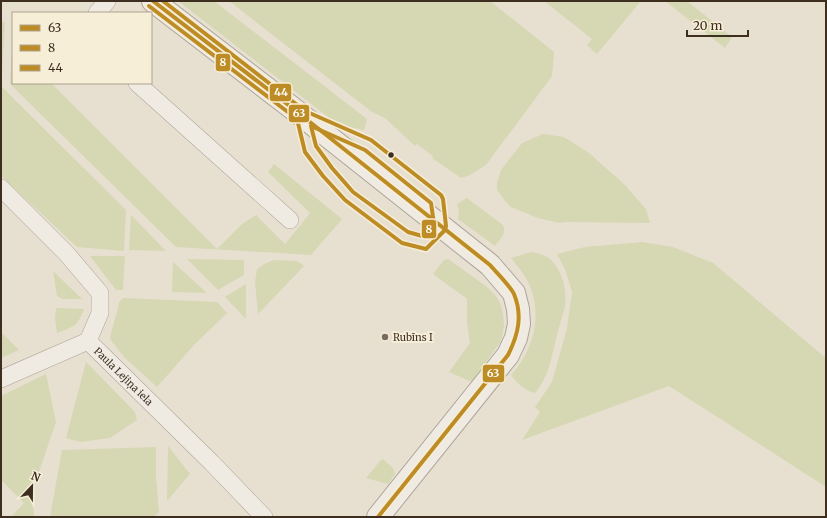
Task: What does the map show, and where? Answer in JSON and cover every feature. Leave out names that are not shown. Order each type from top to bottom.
[{"type":"street","points":[[98,12],[107,1]]},
{"type":"street","points":[[153,1],[490,265],[514,293],[520,324],[508,356],[378,517]]},
{"type":"street","points":[[138,84],[290,220]]},
{"type":"street","name":"Paula Lejiņa iela","points":[[1,188],[66,253],[100,293],[100,313],[88,341],[212,463],[264,517]]},
{"type":"street","points":[[1,378],[88,341]]},
{"type":"green space","points":[[178,1],[214,1],[367,119],[364,130],[337,124]]},
{"type":"green space","points":[[229,1],[490,1],[554,52],[552,76],[486,165],[470,175],[461,178],[432,158],[433,156],[417,144],[415,146],[385,118],[372,112]]},
{"type":"green space","points":[[544,1],[641,1],[597,54],[587,45],[592,39]]},
{"type":"green space","points":[[665,1],[687,1],[732,37],[725,48]]},
{"type":"green space","points":[[1,22],[5,22],[2,72],[1,71]]},
{"type":"green space","points":[[12,49],[12,84],[52,84],[217,249],[242,224],[256,215],[285,244],[310,213],[268,172],[274,164],[342,219],[311,255],[176,247],[10,84]]},
{"type":"green space","points":[[1,86],[126,210],[124,251],[77,247],[1,176]]},
{"type":"green space","points":[[543,134],[564,137],[589,153],[624,184],[646,209],[650,223],[559,223],[538,218],[511,207],[497,190],[497,183],[501,170],[522,143]]},
{"type":"green space","points":[[467,198],[503,225],[504,234],[495,246],[458,219],[459,211],[457,204]]},
{"type":"green space","points":[[131,215],[166,251],[129,250]]},
{"type":"green space","points":[[642,242],[673,247],[713,263],[826,358],[826,487],[669,386],[522,440],[540,412],[535,407],[552,382],[567,328],[572,292],[565,269],[557,254],[585,247]]},
{"type":"green space","points":[[531,252],[543,255],[554,263],[562,276],[566,299],[547,373],[540,387],[535,393],[521,386],[511,375],[525,356],[529,346],[533,335],[535,312],[534,300],[527,280],[511,258]]},
{"type":"green space","points":[[90,256],[125,256],[123,290],[116,290]]},
{"type":"green space","points":[[187,259],[244,260],[244,275],[218,290]]},
{"type":"green space","points":[[448,259],[486,286],[496,296],[503,313],[504,327],[501,341],[472,382],[449,372],[470,343],[467,322],[467,299],[433,274],[444,260]]},
{"type":"green space","points":[[274,260],[297,261],[304,266],[258,314],[255,282],[257,269]]},
{"type":"green space","points":[[173,262],[207,293],[172,292]]},
{"type":"green space","points":[[53,271],[82,299],[62,299],[57,296]]},
{"type":"green space","points":[[246,284],[246,319],[225,297]]},
{"type":"green space","points":[[123,298],[217,302],[227,313],[194,345],[157,387],[124,357],[110,339],[119,302]]},
{"type":"green space","points":[[56,308],[84,309],[75,325],[57,333],[55,318]]},
{"type":"green space","points":[[1,332],[19,350],[1,358]]},
{"type":"green space","points":[[86,362],[135,412],[137,420],[110,438],[81,442],[66,438]]},
{"type":"green space","points":[[46,374],[56,422],[30,498],[34,511],[34,517],[11,517],[24,503],[1,480],[1,396]]},
{"type":"green space","points":[[168,446],[190,474],[167,501]]},
{"type":"green space","points":[[156,447],[156,477],[159,512],[154,517],[50,517],[62,450]]},
{"type":"green space","points":[[383,459],[393,468],[395,474],[388,484],[366,478],[380,461]]},
{"type":"transit line","name":"63","points":[[153,1],[291,107],[490,265],[514,294],[517,302],[519,318],[517,333],[508,355],[378,517]]},
{"type":"transit line","name":"44","points":[[163,1],[305,111],[371,140],[441,195],[443,199],[446,226],[445,230],[426,249],[402,243],[345,200],[323,176],[305,152],[297,119]]},
{"type":"transit line","name":"8","points":[[149,6],[297,119]]},
{"type":"transit line","name":"8","points":[[311,126],[365,150],[431,203],[434,224],[422,236],[408,232],[353,192],[332,168],[316,146],[311,126]]},
{"type":"place","name":"Rubīns I","points":[[385,337]]}]
